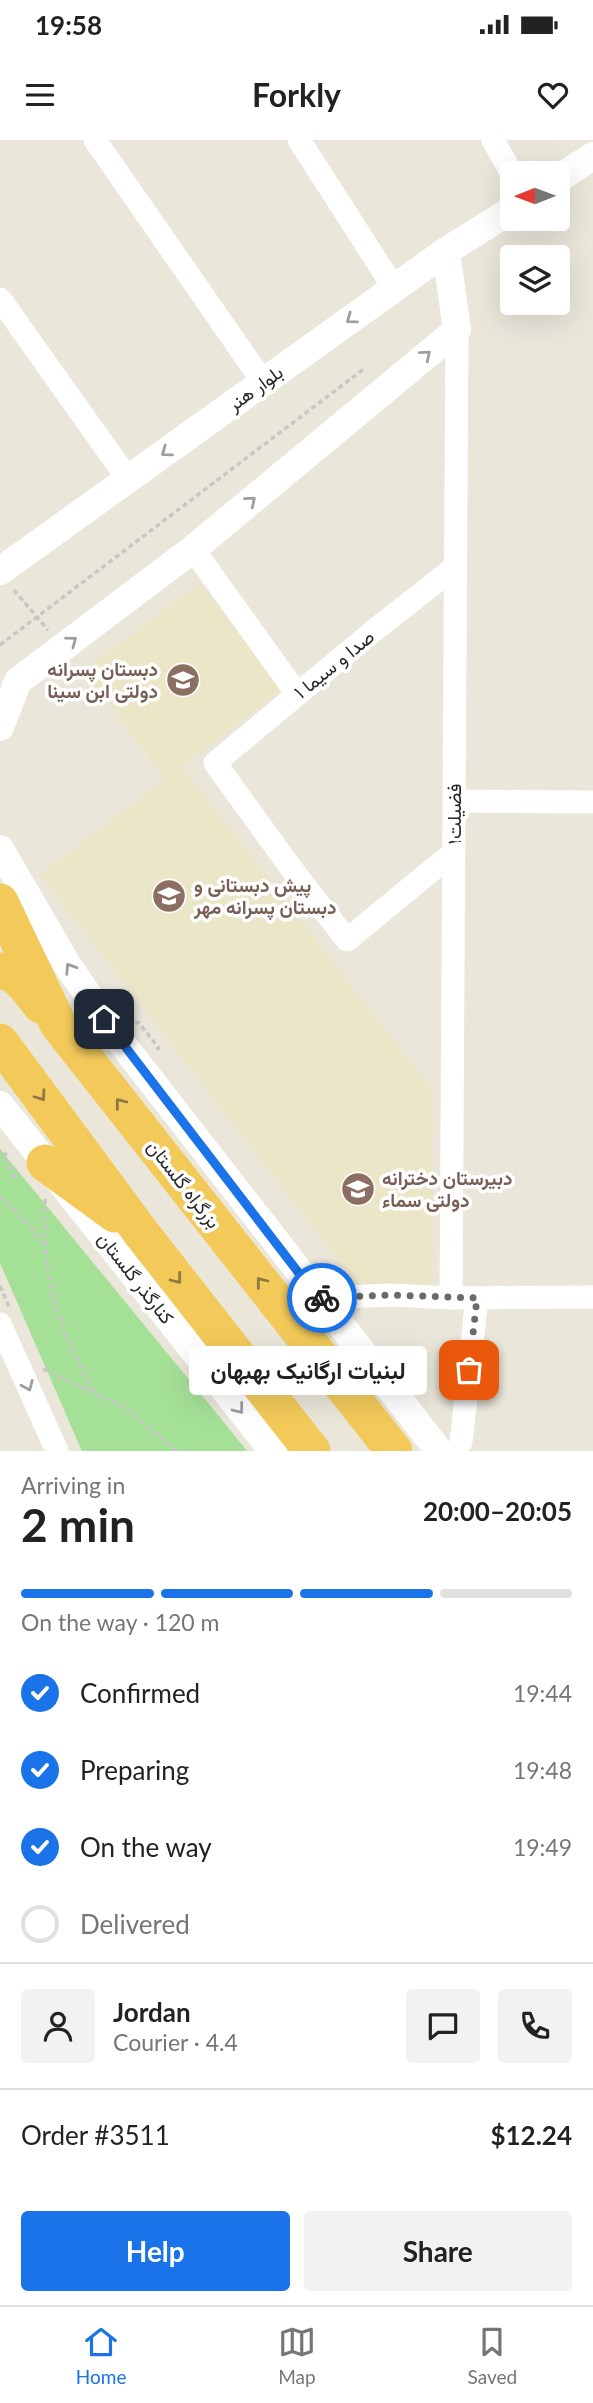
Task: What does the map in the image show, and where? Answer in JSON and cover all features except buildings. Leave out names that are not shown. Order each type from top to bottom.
[{"type":"highway","name":"بزرگراه گلستان","points":[[0,902],[58,1024],[394,1451]]},
{"type":"highway","points":[[0,971],[17,977],[58,1024]]},
{"type":"highway","points":[[0,1042],[142,1234],[312,1451]]},
{"type":"highway","points":[[35,1177],[142,1234]]},
{"type":"street","points":[[95,140],[263,382]]},
{"type":"street","points":[[299,140],[394,288]]},
{"type":"street","points":[[493,140],[505,161]]},
{"type":"street","points":[[570,171],[593,156]]},
{"type":"street","name":"بلوار هنر","points":[[4,577],[128,479],[446,251],[500,217]]},
{"type":"street","points":[[0,727],[18,681],[193,549],[457,330],[446,251]]},
{"type":"street","points":[[0,299],[128,479]]},
{"type":"street","name":"فضیلت۱","points":[[451,1298],[457,330]]},
{"type":"street","points":[[193,549],[296,694]]},
{"type":"street","name":"صدا و سیما ۱","points":[[454,852],[347,940],[215,763],[296,694],[456,567]]},
{"type":"street","points":[[454,801],[593,803]]},
{"type":"street","points":[[0,849],[68,966],[117,1037],[318,1298],[450,1446]]},
{"type":"street","name":"کنارگذر گلستان","points":[[0,1105],[35,1177],[273,1451]]},
{"type":"street","points":[[318,1298],[391,1295],[451,1298],[593,1297]]},
{"type":"street","points":[[450,1446],[477,1298]]},
{"type":"street","points":[[0,1324],[57,1451]]},
{"type":"path","points":[[0,645],[365,368]]},
{"type":"path","points":[[4,577],[62,648]]},
{"type":"path","points":[[138,1022],[159,1048]]},
{"type":"path","points":[[3,1156],[35,1177],[51,1287],[66,1337],[94,1394]]},
{"type":"path","points":[[0,1197],[45,1244]]},
{"type":"path","points":[[17,1362],[35,1365],[122,1406],[177,1451]]},
{"type":"shaded area","points":[[200,583],[282,690],[182,766],[433,1090],[432,1288],[359,1287],[40,875],[164,779],[84,670]]},
{"type":"green space","points":[[0,1149],[247,1451],[82,1451],[0,1263]]},
{"type":"way so far","points":[[322,1298],[391,1295],[477,1298],[469,1370]]},
{"type":"place","name":"دبستان پسرانه دولتی ابن سینا","points":[[183,680]]},
{"type":"place","name":"پیش دبستانی و دبستان پسرانه مهر","points":[[169,896]]},
{"type":"place","name":"دبیرستان دخترانه دولتی سماء","points":[[358,1189]]},
{"type":"place","name":"لبنیات ارگانیک بهبهان","points":[[469,1370]]},
{"type":"route","points":[[104,1019],[318,1298],[322,1298]]}]
